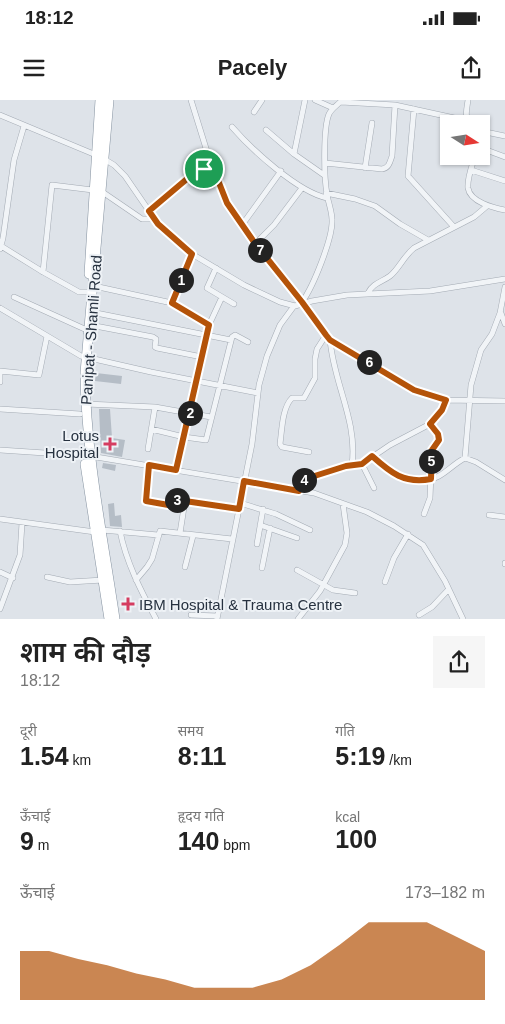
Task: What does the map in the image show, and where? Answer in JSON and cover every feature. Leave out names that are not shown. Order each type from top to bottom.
[{"type":"highway","name":"Panipat - Shamli Road","points":[[88,329],[100,157],[100,100]]},
{"type":"highway","name":"Panipat - Shamli Road","points":[[100,157],[109,100]]},
{"type":"highway","name":"Panipat - Shamli Road","points":[[91,290],[91,312],[84,357],[80,414],[98,531],[115,619]]},
{"type":"highway","name":"Panipat - Shamli Road","points":[[84,357],[86,456]]},
{"type":"highway","name":"Panipat - Shamli Road","points":[[98,531],[109,619]]},
{"type":"street","points":[[191,100],[212,165],[227,203],[330,340],[414,390],[446,400],[505,401]]},
{"type":"street","points":[[254,112],[262,100]]},
{"type":"street","points":[[294,154],[305,100]]},
{"type":"street","points":[[314,100],[333,108]]},
{"type":"street","points":[[467,115],[468,100]]},
{"type":"street","points":[[302,302],[309,291],[329,239],[332,220],[324,175],[328,120],[333,108],[342,101],[396,105],[442,115]]},
{"type":"street","points":[[325,163],[384,169],[390,163],[396,105]]},
{"type":"street","points":[[414,108],[408,176],[454,227]]},
{"type":"street","points":[[0,115],[100,157],[121,172],[154,219],[192,254],[270,298],[294,306]]},
{"type":"street","points":[[365,168],[372,123]]},
{"type":"street","points":[[24,126],[14,160],[1,247],[79,292],[91,290],[172,303],[209,325]]},
{"type":"street","points":[[232,127],[248,145],[302,188],[314,194],[355,199],[375,206],[400,224],[428,240]]},
{"type":"street","points":[[266,130],[294,154],[324,175]]},
{"type":"street","points":[[490,133],[505,136]]},
{"type":"street","points":[[490,151],[505,157]]},
{"type":"street","points":[[149,211],[188,178],[212,165]]},
{"type":"street","points":[[472,165],[468,190],[470,193],[487,206],[505,210]]},
{"type":"street","points":[[471,170],[505,181]]},
{"type":"street","points":[[242,225],[281,171]]},
{"type":"street","points":[[43,272],[51,186],[54,184],[98,191],[142,219],[154,219]]},
{"type":"street","points":[[256,244],[277,222],[302,188]]},
{"type":"street","points":[[368,293],[370,288],[391,276],[405,255],[428,240],[474,217],[487,206]]},
{"type":"street","points":[[172,303],[192,254]]},
{"type":"street","points":[[216,268],[207,288],[234,304]]},
{"type":"street","points":[[191,615],[217,617],[254,432],[258,393],[267,356],[280,325],[294,306],[302,302],[368,293],[430,290],[505,279]]},
{"type":"street","points":[[465,458],[468,400],[471,385],[482,350],[492,334],[500,312],[505,287]]},
{"type":"street","points":[[14,297],[88,329],[153,337],[156,339],[155,346],[157,348],[202,357]]},
{"type":"street","points":[[176,470],[209,325],[222,297]]},
{"type":"street","points":[[0,308],[84,357],[258,393]]},
{"type":"street","points":[[91,312],[231,340]]},
{"type":"street","points":[[500,312],[505,324]]},
{"type":"street","points":[[151,429],[206,440],[231,340],[235,335],[248,342]]},
{"type":"street","points":[[309,452],[282,447],[280,444],[289,400],[292,398],[304,398],[311,386],[316,376],[314,362],[316,352],[326,335]]},
{"type":"street","points":[[0,382],[0,371],[39,375],[47,336]]},
{"type":"street","points":[[330,340],[332,359],[346,403],[353,439],[352,465]]},
{"type":"street","points":[[299,491],[305,479],[352,465],[362,464],[372,456],[430,424],[442,410],[446,400]]},
{"type":"street","points":[[86,404],[155,407],[211,417]]},
{"type":"street","points":[[148,449],[155,407]]},
{"type":"street","points":[[0,409],[80,414]]},
{"type":"street","points":[[424,514],[430,498],[432,450],[439,440],[438,434],[430,424]]},
{"type":"street","points":[[0,450],[86,456],[244,481],[314,493],[367,512],[408,534],[423,545],[445,581],[463,619]]},
{"type":"street","points":[[372,456],[398,476],[409,481],[431,479],[439,476],[465,458]]},
{"type":"street","points":[[465,458],[476,462],[505,480]]},
{"type":"street","points":[[362,464],[374,488]]},
{"type":"street","points":[[149,465],[146,501],[173,506],[177,500],[263,509],[310,530]]},
{"type":"street","points":[[180,533],[186,501]]},
{"type":"street","points":[[298,619],[324,584],[345,545],[347,533],[343,504]]},
{"type":"street","points":[[257,544],[263,509]]},
{"type":"street","points":[[489,515],[505,517]]},
{"type":"street","points":[[0,519],[22,523],[158,536]]},
{"type":"street","points":[[0,609],[20,555],[22,523]]},
{"type":"street","points":[[260,525],[297,538]]},
{"type":"street","points":[[262,568],[270,528]]},
{"type":"street","points":[[120,531],[136,580],[156,619]]},
{"type":"street","points":[[136,580],[152,559],[158,536],[162,531],[232,540]]},
{"type":"street","points":[[385,582],[394,558],[408,534]]},
{"type":"street","points":[[186,567],[193,536]]},
{"type":"street","points":[[297,570],[333,590],[355,593]]},
{"type":"street","points":[[0,572],[13,578]]},
{"type":"street","points":[[47,577],[70,582],[103,580]]},
{"type":"street","points":[[419,615],[432,607],[448,590]]},
{"type":"building","points":[[96,373],[122,376],[121,384],[95,381]]},
{"type":"building","points":[[99,409],[110,409],[112,438],[125,440],[122,457],[101,453]]},
{"type":"building","points":[[103,463],[116,465],[115,471],[102,468]]},
{"type":"building","points":[[114,503],[115,516],[121,515],[122,527],[110,526],[108,504]]},
{"type":"place","name":"Lotus Hospital","points":[[110,444]]},
{"type":"place","name":"IBM Hospital & Trauma Centre","points":[[128,604]]},
{"type":"route","points":[[212,165],[227,203],[330,340],[414,390],[446,400],[437,418],[430,424],[438,434],[439,440],[432,450],[431,479],[409,481],[398,476],[372,456],[362,464],[346,466],[305,479],[299,491],[244,481],[239,509],[178,500],[174,506],[146,501],[149,465],[176,470],[209,325],[172,303],[192,254],[158,224],[149,211],[188,178],[204,169],[212,165]]}]
